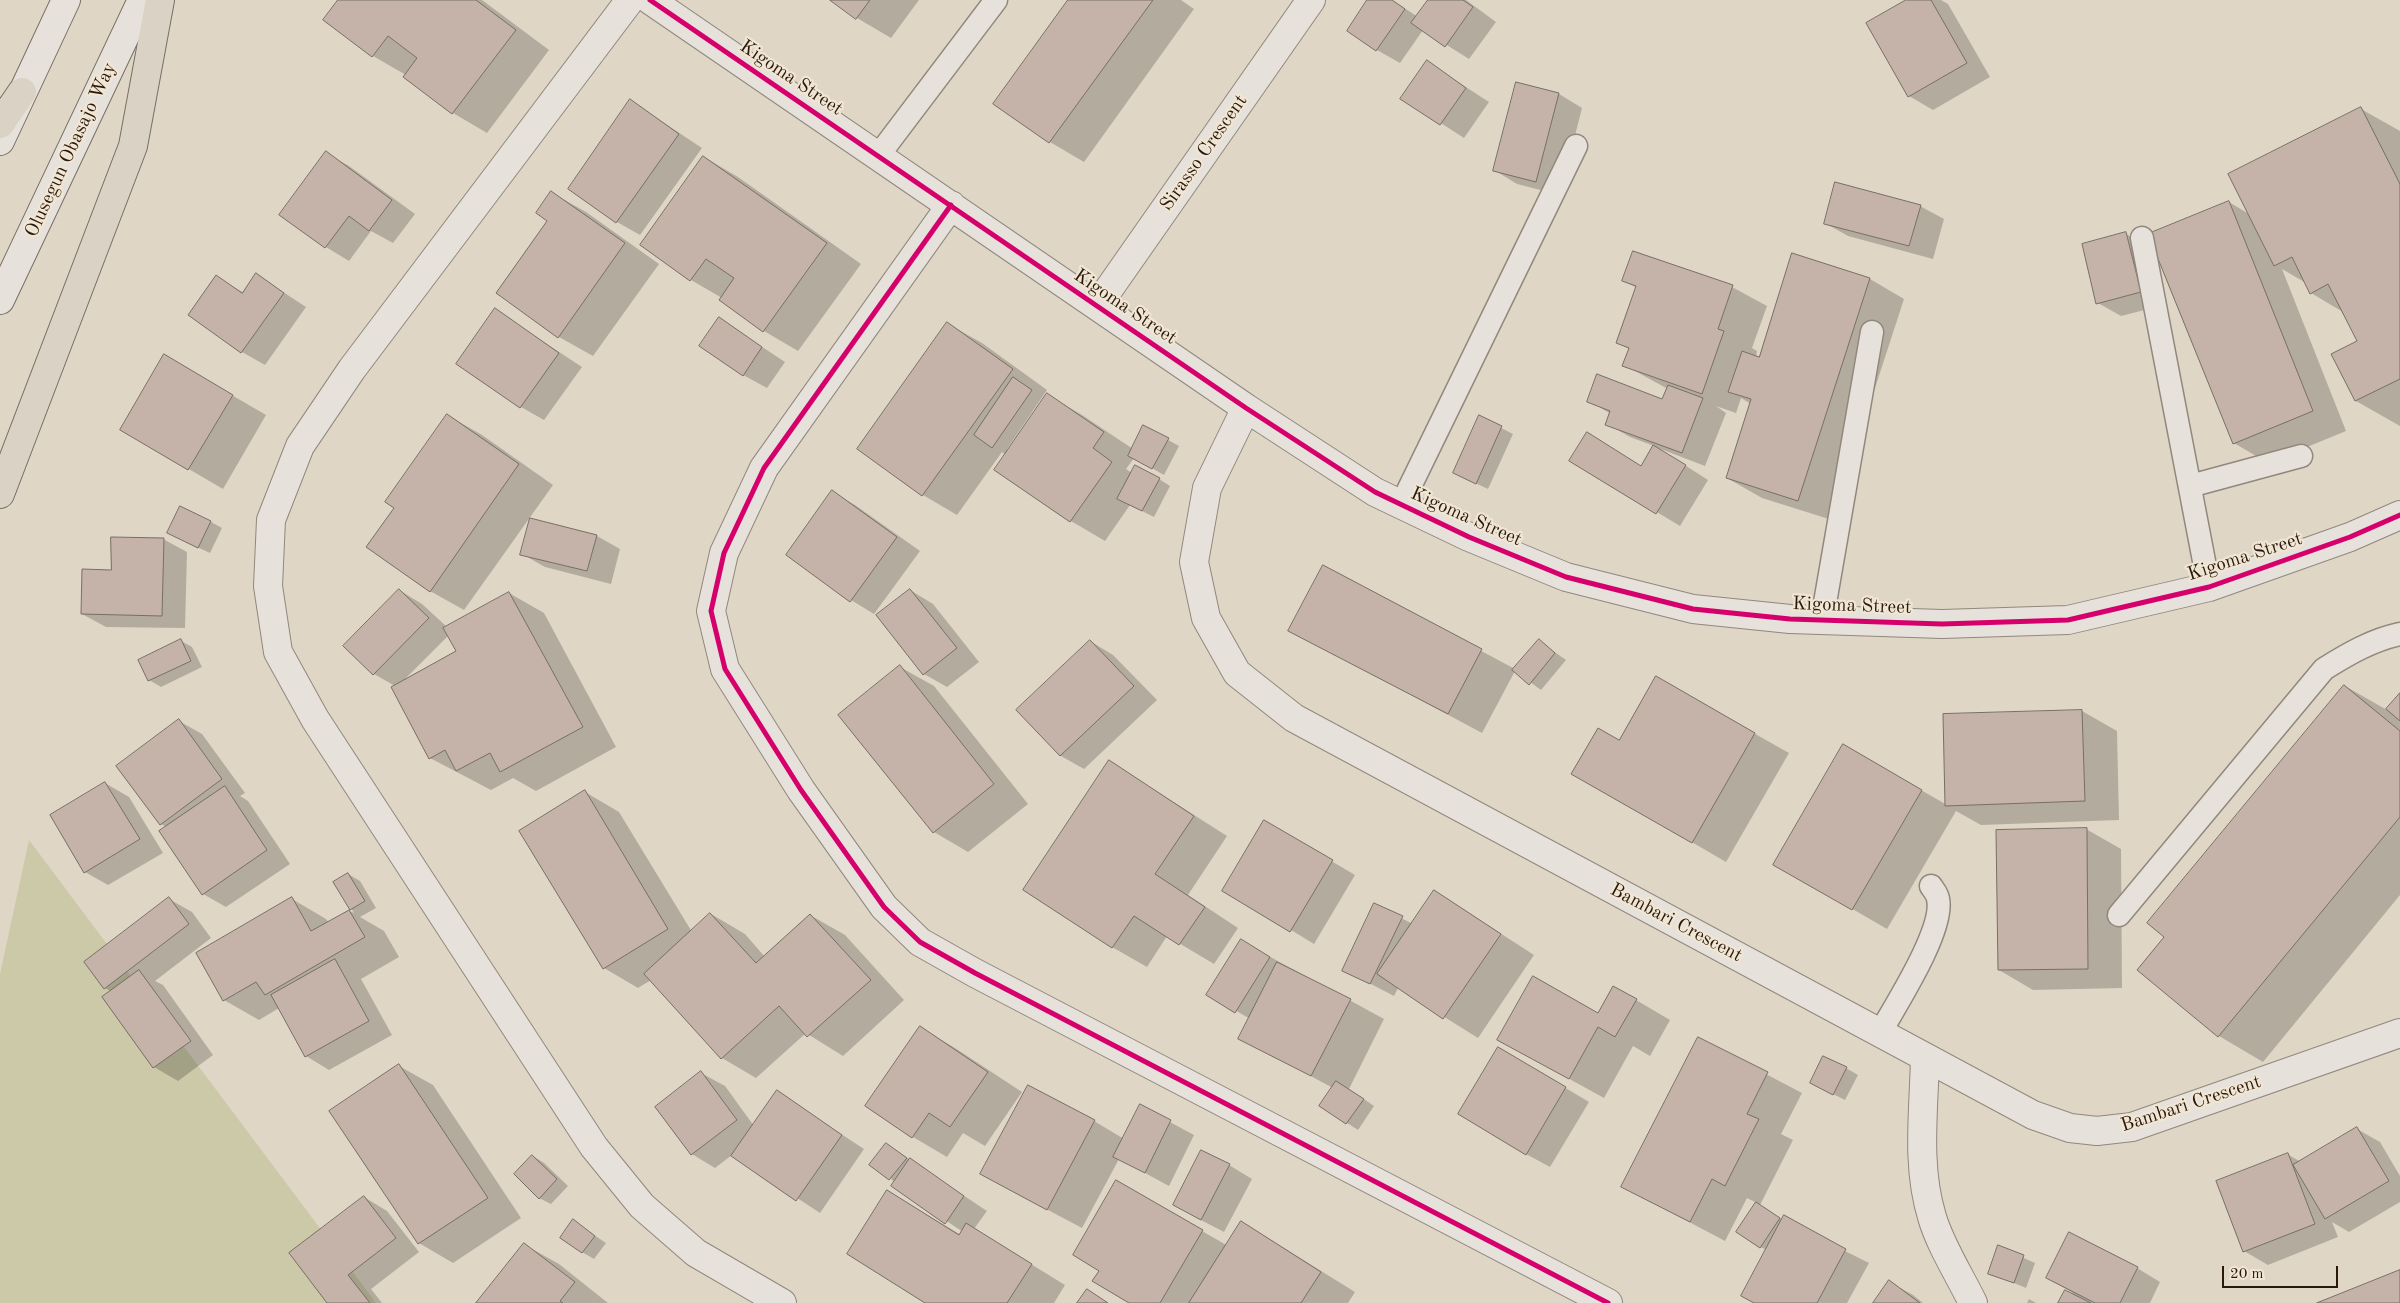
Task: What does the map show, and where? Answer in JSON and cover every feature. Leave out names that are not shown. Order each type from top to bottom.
[{"type":"highway","points":[[0,494],[133,146],[160,0]]},
{"type":"highway","points":[[0,124],[22,92]]},
{"type":"street","points":[[0,141],[66,0]]},
{"type":"street","name":"Olusegun Obasajo Way","points":[[0,300],[142,0]]},
{"type":"street","points":[[630,0],[352,369],[300,446],[270,520],[268,586],[278,652],[315,720],[594,1147],[642,1206],[696,1253],[782,1303]]},
{"type":"street","name":"Kigoma Street","points":[[650,0],[1246,408],[1375,492],[1469,537],[1566,577],[1693,609],[1822,620],[1942,624],[2068,620],[2209,587],[2350,537],[2400,515]]},
{"type":"street","name":"Sirasso Crescent","points":[[1097,306],[1311,0]]},
{"type":"street","points":[[951,206],[764,468],[724,553],[711,611],[725,670],[801,790],[878,899],[920,942],[975,973],[1608,1303]]},
{"type":"street","name":"Bambari Crescent","points":[[1246,408],[1207,488],[1194,562],[1206,618],[1236,673],[1294,718],[2033,1115],[2070,1128],[2097,1131],[2132,1127],[2400,1033]]},
{"type":"street","points":[[1926,1057],[1922,1170],[1927,1199],[1932,1219],[1973,1303]]},
{"type":"lane","points":[[878,156],[996,0]]},
{"type":"lane","points":[[1402,505],[1576,146]]},
{"type":"lane","points":[[2142,238],[2209,587]]},
{"type":"lane","points":[[1822,620],[1872,332]]},
{"type":"lane","points":[[2190,486],[2301,456]]},
{"type":"lane","points":[[2119,914],[2324,669],[2352,652],[2385,637],[2400,634]]},
{"type":"lane","points":[[1880,1033],[1916,970],[1937,916],[1938,899],[1931,886]]},
{"type":"shaded area","points":[[29,840],[376,1303],[0,1303],[0,974]]},
{"type":"building","points":[[338,0],[476,0],[516,30],[452,114],[403,77],[417,58],[388,36],[372,57],[323,20]]},
{"type":"building","points":[[830,0],[870,0],[856,19]]},
{"type":"building","points":[[1068,0],[1153,0],[1049,143],[993,104]]},
{"type":"building","points":[[1367,0],[1392,0],[1405,9],[1376,51],[1347,31]]},
{"type":"building","points":[[1428,0],[1463,0],[1473,7],[1445,47],[1411,23]]},
{"type":"building","points":[[1906,0],[1931,0],[1967,63],[1908,97],[1866,23]]},
{"type":"building","points":[[1427,60],[1466,88],[1440,125],[1400,99]]},
{"type":"building","points":[[1516,82],[1559,93],[1536,182],[1493,171]]},
{"type":"building","points":[[630,99],[679,134],[616,223],[568,189]]},
{"type":"building","points":[[2361,107],[2400,184],[2400,379],[2355,401],[2331,354],[2357,341],[2328,284],[2310,294],[2292,257],[2274,266],[2228,174]]},
{"type":"building","points":[[326,151],[392,200],[369,231],[349,216],[325,248],[279,215]]},
{"type":"building","points":[[703,156],[827,243],[763,332],[719,300],[734,278],[706,259],[690,281],[640,245]]},
{"type":"building","points":[[1835,182],[1921,205],[1909,246],[1824,224]]},
{"type":"building","points":[[551,191],[625,243],[558,338],[496,293],[547,221],[536,213]]},
{"type":"building","points":[[2229,201],[2313,411],[2233,444],[2148,234]]},
{"type":"building","points":[[2126,232],[2141,292],[2096,304],[2082,244]]},
{"type":"building","points":[[1633,251],[1733,285],[1718,329],[1724,331],[1702,394],[1622,366],[1629,348],[1616,343],[1636,286],[1622,281]]},
{"type":"building","points":[[1792,253],[1870,278],[1798,501],[1726,478],[1751,399],[1728,392],[1742,351],[1759,357]]},
{"type":"building","points":[[256,273],[284,293],[241,353],[188,315],[216,275],[242,293]]},
{"type":"building","points":[[495,308],[559,353],[520,408],[456,364]]},
{"type":"building","points":[[719,317],[762,347],[743,376],[699,346]]},
{"type":"building","points":[[947,322],[1013,369],[922,496],[857,449]]},
{"type":"building","points":[[164,354],[233,395],[188,470],[120,430]]},
{"type":"building","points":[[1597,374],[1662,399],[1668,385],[1703,398],[1682,453],[1605,425],[1610,411],[1587,402]]},
{"type":"building","points":[[1013,377],[1032,390],[992,448],[974,435]]},
{"type":"building","points":[[1047,393],[1104,432],[1093,448],[1112,462],[1070,522],[994,470]]},
{"type":"building","points":[[447,414],[519,464],[430,592],[366,547],[394,508],[385,502]]},
{"type":"building","points":[[1479,415],[1502,426],[1476,484],[1453,473]]},
{"type":"building","points":[[1143,425],[1169,438],[1152,469],[1128,456]]},
{"type":"building","points":[[1587,432],[1641,466],[1653,445],[1686,465],[1656,514],[1569,461]]},
{"type":"building","points":[[1135,465],[1160,478],[1142,511],[1117,499]]},
{"type":"building","points":[[832,490],[897,537],[850,602],[786,555]]},
{"type":"building","points":[[180,506],[211,521],[198,548],[167,533]]},
{"type":"building","points":[[530,518],[597,535],[587,571],[520,555]]},
{"type":"building","points":[[111,537],[164,538],[162,616],[81,614],[82,569],[111,570]]},
{"type":"building","points":[[1323,565],[1482,649],[1448,714],[1288,631]]},
{"type":"building","points":[[399,589],[429,618],[373,675],[343,646]]},
{"type":"building","points":[[910,589],[957,648],[923,675],[876,615]]},
{"type":"building","points":[[509,592],[583,727],[500,772],[490,753],[456,771],[445,750],[429,759],[391,687],[456,651],[443,628]]},
{"type":"building","points":[[181,639],[191,661],[148,681],[138,660]]},
{"type":"building","points":[[1539,639],[1555,653],[1529,685],[1512,670]]},
{"type":"building","points":[[1090,640],[1134,686],[1060,756],[1016,710]]},
{"type":"building","points":[[900,665],[994,784],[933,833],[838,715]]},
{"type":"building","points":[[1656,676],[1755,733],[1692,843],[1571,774],[1598,728],[1619,740]]},
{"type":"building","points":[[2344,685],[2400,731],[2400,817],[2218,1037],[2137,970],[2164,937],[2147,923]]},
{"type":"building","points":[[2400,693],[2400,721],[2386,709]]},
{"type":"building","points":[[2082,710],[2085,801],[1945,806],[1943,714]]},
{"type":"building","points":[[179,719],[222,779],[160,825],[116,766]]},
{"type":"building","points":[[1843,744],[1922,790],[1852,910],[1773,865]]},
{"type":"building","points":[[1109,760],[1194,816],[1155,874],[1205,907],[1179,945],[1134,916],[1112,948],[1023,890]]},
{"type":"building","points":[[105,782],[140,839],[84,873],[50,815]]},
{"type":"building","points":[[225,786],[267,850],[202,895],[159,831]]},
{"type":"building","points":[[585,790],[668,929],[603,969],[519,831]]},
{"type":"building","points":[[1264,820],[1333,860],[1290,932],[1222,891]]},
{"type":"building","points":[[2087,828],[2088,969],[1998,970],[1996,830]]},
{"type":"building","points":[[348,873],[365,901],[350,910],[333,882]]},
{"type":"building","points":[[1434,890],[1501,934],[1443,1019],[1377,974]]},
{"type":"building","points":[[169,897],[189,924],[104,989],[84,962]]},
{"type":"building","points":[[292,897],[311,931],[349,910],[365,937],[265,995],[256,982],[223,1001],[196,953]]},
{"type":"building","points":[[1374,903],[1403,916],[1370,984],[1342,971]]},
{"type":"building","points":[[710,913],[756,963],[810,914],[871,980],[807,1037],[779,1006],[721,1059],[644,974]]},
{"type":"building","points":[[1241,939],[1270,957],[1235,1013],[1206,995]]},
{"type":"building","points":[[335,959],[369,1021],[305,1057],[271,995]]},
{"type":"building","points":[[1277,962],[1351,999],[1311,1076],[1238,1039]]},
{"type":"building","points":[[139,970],[191,1041],[153,1068],[102,997]]},
{"type":"building","points":[[1533,976],[1598,1013],[1613,986],[1637,999],[1615,1037],[1598,1027],[1569,1079],[1497,1040]]},
{"type":"building","points":[[920,1026],[988,1072],[950,1127],[929,1113],[912,1138],[865,1106]]},
{"type":"building","points":[[1698,1037],[1768,1072],[1747,1114],[1759,1119],[1725,1186],[1712,1179],[1690,1222],[1621,1187]]},
{"type":"building","points":[[1498,1047],[1566,1087],[1526,1155],[1458,1114]]},
{"type":"building","points":[[1823,1056],[1847,1067],[1833,1095],[1810,1083]]},
{"type":"building","points":[[399,1064],[488,1198],[418,1244],[329,1111]]},
{"type":"building","points":[[701,1071],[737,1120],[691,1155],[655,1107]]},
{"type":"building","points":[[1336,1081],[1364,1099],[1346,1124],[1319,1106]]},
{"type":"building","points":[[1028,1085],[1095,1120],[1047,1210],[980,1174]]},
{"type":"building","points":[[777,1090],[842,1135],[796,1201],[731,1156]]},
{"type":"building","points":[[1140,1104],[1171,1120],[1145,1173],[1113,1157]]},
{"type":"building","points":[[2357,1127],[2389,1181],[2325,1219],[2293,1165]]},
{"type":"building","points":[[886,1143],[907,1158],[889,1180],[869,1165]]},
{"type":"building","points":[[1201,1150],[1230,1164],[1201,1220],[1173,1205]]},
{"type":"building","points":[[2288,1153],[2315,1224],[2243,1252],[2216,1181]]},
{"type":"building","points":[[532,1155],[557,1179],[539,1199],[514,1174]]},
{"type":"building","points":[[910,1158],[964,1196],[945,1224],[891,1186]]},
{"type":"building","points":[[1116,1180],[1203,1230],[1160,1303],[1129,1303],[1092,1281],[1099,1271],[1073,1255]]},
{"type":"building","points":[[887,1190],[959,1235],[966,1223],[1032,1264],[1007,1303],[925,1303],[847,1254]]},
{"type":"building","points":[[364,1196],[396,1238],[348,1275],[370,1303],[327,1303],[289,1253]]},
{"type":"building","points":[[1756,1202],[1780,1218],[1760,1248],[1736,1232]]},
{"type":"building","points":[[1784,1215],[1846,1249],[1817,1303],[1754,1303],[1741,1296]]},
{"type":"building","points":[[573,1219],[595,1236],[582,1253],[560,1238]]},
{"type":"building","points":[[1241,1221],[1321,1272],[1301,1303],[1189,1303]]},
{"type":"building","points":[[2069,1232],[2138,1267],[2120,1303],[2095,1303],[2046,1278]]},
{"type":"building","points":[[524,1243],[575,1282],[560,1301],[563,1303],[476,1303]]},
{"type":"building","points":[[1998,1245],[2024,1255],[2014,1283],[1988,1274]]},
{"type":"building","points":[[2400,1270],[2400,1303],[2317,1303]]},
{"type":"building","points":[[1889,1280],[1920,1303],[1873,1303]]},
{"type":"building","points":[[1087,1289],[1108,1303],[1077,1303]]},
{"type":"building","points":[[2065,1290],[2091,1303],[2058,1303]]},
{"type":"cycle path","points":[[650,0],[1246,408],[1375,492],[1469,537],[1566,577],[1693,609],[1790,619],[1942,624],[2068,620],[2209,587],[2350,537],[2400,515]]},
{"type":"cycle path","points":[[951,205],[764,468],[724,553],[711,611],[725,669],[801,790],[884,907],[920,942],[975,973],[1608,1303]]}]
